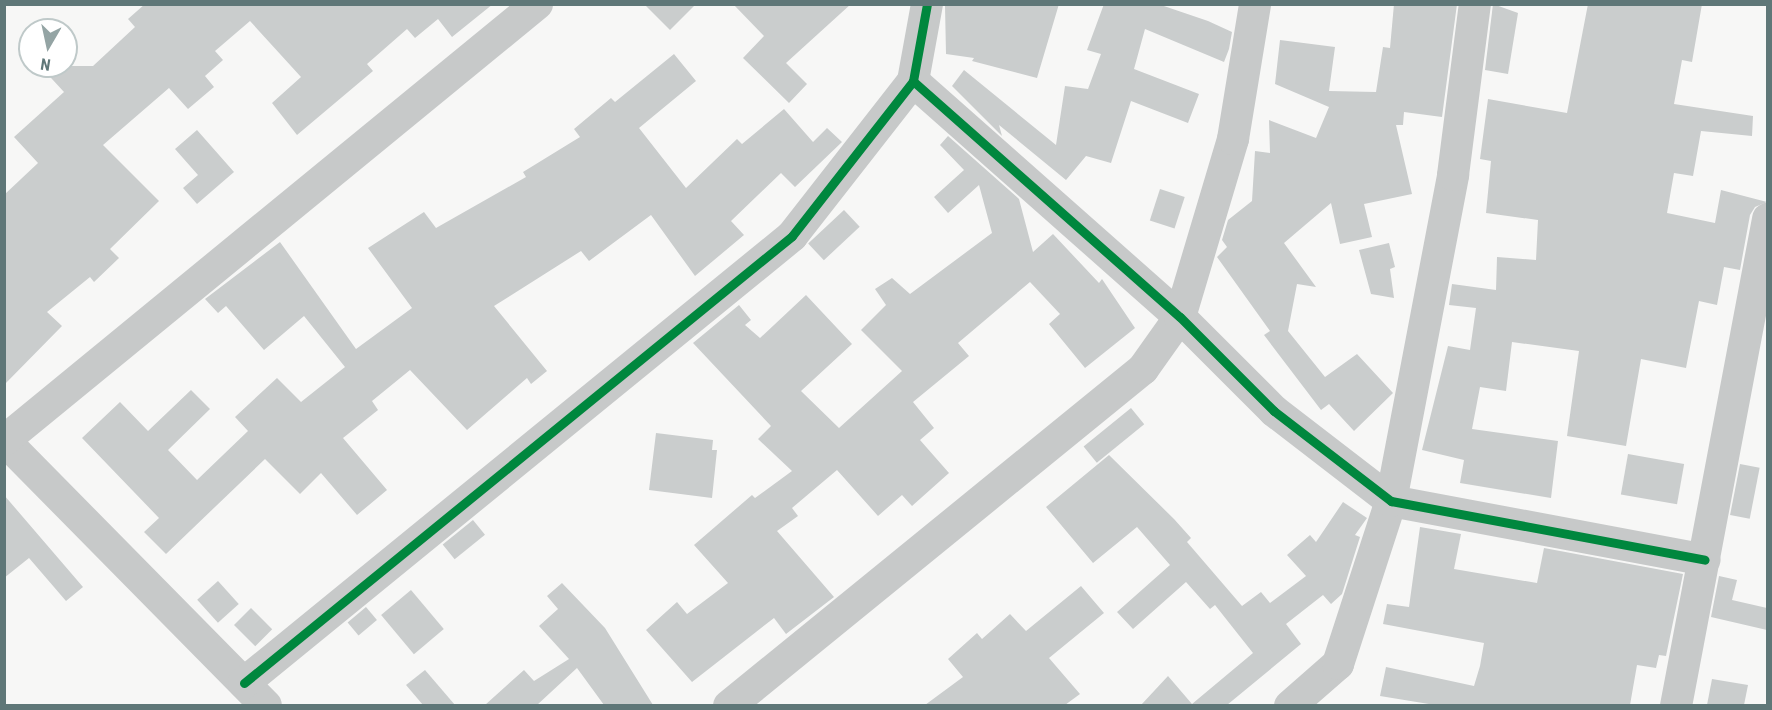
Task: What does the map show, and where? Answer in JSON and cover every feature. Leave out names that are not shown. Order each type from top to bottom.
[{"type":"street","points":[[266,705],[5,440],[537,4]]},
{"type":"street","points":[[244,683],[792,236],[913,81],[927,4]]},
{"type":"street","points":[[729,705],[1143,369],[1180,317],[1233,139],[1255,4]]},
{"type":"street","points":[[1290,705],[1338,664],[1391,501],[1453,175],[1475,4]]},
{"type":"street","points":[[913,81],[1180,317],[1274,411],[1391,501],[1705,560]]},
{"type":"street","points":[[1676,705],[1705,560],[1767,219]]},
{"type":"building","points":[[145,4],[493,4],[452,37],[438,19],[415,38],[407,29],[367,64],[373,71],[297,135],[272,103],[301,77],[250,21],[215,51],[223,60],[205,76],[214,87],[188,109],[169,88],[103,145],[159,201],[110,249],[119,258],[94,282],[90,277],[47,312],[62,326],[4,385],[4,195],[38,163],[14,137],[64,92],[51,78],[78,78],[78,66],[93,66],[135,27],[128,19]]},
{"type":"building","points":[[644,4],[696,4],[670,30]]},
{"type":"building","points":[[733,4],[851,4],[786,63],[807,84],[789,103],[743,58],[764,36]]},
{"type":"building","points":[[1059,4],[1037,78],[972,61],[974,58],[946,54],[945,6]]},
{"type":"building","points":[[1104,4],[1158,4],[1208,21],[1232,32],[1229,49],[1224,62],[1145,29],[1134,69],[1199,94],[1188,123],[1131,101],[1111,163],[1086,156],[1066,180],[999,125],[1002,136],[952,86],[964,70],[1056,145],[1065,86],[1088,89],[1101,54],[1087,50]]},
{"type":"building","points":[[1394,4],[1457,4],[1442,117],[1404,112],[1403,125],[1396,125],[1412,194],[1364,204],[1372,237],[1340,244],[1331,203],[1284,243],[1316,287],[1297,284],[1288,331],[1325,377],[1357,354],[1393,393],[1354,431],[1329,404],[1321,410],[1264,335],[1270,331],[1217,257],[1227,247],[1222,240],[1228,220],[1252,201],[1255,151],[1270,153],[1269,120],[1316,138],[1329,107],[1275,84],[1280,40],[1335,47],[1329,91],[1376,92],[1383,47],[1390,48]]},
{"type":"building","points":[[1493,4],[1518,13],[1508,74],[1485,70]]},
{"type":"building","points":[[1588,4],[1702,4],[1692,62],[1682,60],[1674,104],[1753,116],[1752,136],[1701,131],[1693,176],[1674,173],[1667,213],[1715,223],[1721,190],[1767,202],[1755,207],[1750,215],[1740,270],[1724,267],[1717,305],[1699,301],[1686,368],[1641,359],[1626,446],[1567,436],[1579,351],[1512,342],[1506,391],[1480,387],[1472,429],[1558,441],[1551,498],[1460,483],[1464,460],[1422,450],[1448,346],[1470,350],[1476,308],[1449,305],[1452,284],[1496,290],[1497,257],[1536,260],[1538,220],[1486,213],[1491,161],[1480,159],[1488,99],[1567,113]]},
{"type":"building","points":[[674,54],[696,81],[639,128],[686,188],[737,139],[742,144],[784,109],[813,142],[827,128],[842,142],[795,187],[781,173],[731,221],[744,235],[695,276],[651,215],[589,261],[581,251],[494,306],[547,371],[531,384],[527,378],[467,430],[410,370],[372,401],[378,410],[343,438],[387,490],[357,515],[321,473],[300,494],[265,459],[166,554],[144,532],[159,518],[82,438],[120,402],[148,431],[191,390],[210,409],[168,450],[197,480],[248,431],[235,417],[277,378],[301,402],[345,367],[304,316],[264,350],[226,306],[218,313],[205,299],[280,242],[356,349],[412,308],[368,248],[424,212],[436,228],[526,177],[523,172],[580,137],[574,129],[611,98],[615,102]]},
{"type":"building","points":[[197,130],[234,172],[197,204],[183,188],[198,175],[175,149]]},
{"type":"building","points":[[948,136],[1019,199],[1033,252],[1053,234],[1099,283],[1102,279],[1135,328],[1085,368],[1049,324],[1060,314],[1030,282],[958,343],[969,356],[913,402],[934,428],[920,440],[949,473],[912,506],[902,495],[878,516],[837,470],[792,508],[798,516],[777,531],[834,597],[786,634],[774,618],[692,682],[646,630],[677,602],[687,614],[728,583],[694,545],[752,495],[755,498],[792,471],[758,439],[771,426],[693,343],[739,305],[751,320],[745,325],[760,338],[806,295],[852,344],[801,391],[839,428],[902,371],[861,330],[886,305],[875,289],[892,278],[910,294],[992,233],[979,185],[948,213],[934,197],[964,170],[940,145]]},
{"type":"building","points":[[1160,189],[1185,197],[1175,228],[1150,220]]},
{"type":"building","points":[[844,210],[860,227],[824,260],[808,243]]},
{"type":"building","points":[[1389,243],[1395,267],[1390,269],[1394,298],[1371,294],[1359,250]]},
{"type":"building","points":[[1131,408],[1144,424],[1097,463],[1084,446]]},
{"type":"building","points":[[656,433],[713,440],[712,450],[717,450],[712,498],[649,490]]},
{"type":"building","points":[[1628,454],[1684,464],[1677,504],[1621,494]]},
{"type":"building","points":[[1109,455],[1191,538],[1187,542],[1242,606],[1261,592],[1270,603],[1306,576],[1287,555],[1310,535],[1316,542],[1343,502],[1367,518],[1355,535],[1360,537],[1342,594],[1331,604],[1323,595],[1286,624],[1301,644],[1227,705],[1141,705],[1168,676],[1192,704],[1253,653],[1215,605],[1210,609],[1186,582],[1133,629],[1117,612],[1170,565],[1137,527],[1093,563],[1046,507]]},
{"type":"building","points":[[1740,464],[1760,468],[1750,519],[1730,515]]},
{"type":"building","points":[[4,495],[83,587],[66,601],[29,558],[4,578]]},
{"type":"building","points":[[473,520],[485,535],[455,559],[443,545]]},
{"type":"building","points":[[1420,527],[1461,534],[1454,569],[1537,583],[1544,548],[1683,574],[1666,656],[1659,655],[1656,668],[1637,665],[1630,705],[1435,705],[1380,696],[1386,667],[1474,686],[1480,666],[1484,643],[1383,624],[1387,604],[1409,607]]},
{"type":"building","points":[[1719,576],[1737,580],[1732,600],[1767,608],[1767,630],[1711,617]]},
{"type":"building","points":[[218,581],[239,604],[218,623],[197,600]]},
{"type":"building","points":[[562,583],[605,628],[653,705],[604,705],[577,668],[537,705],[485,705],[524,670],[534,681],[569,659],[539,626],[558,609],[547,596]]},
{"type":"building","points":[[1081,586],[1104,613],[1049,658],[1080,694],[1065,705],[925,705],[963,677],[948,659],[977,633],[982,639],[1010,614],[1026,631]]},
{"type":"building","points":[[411,590],[444,629],[414,654],[381,615]]},
{"type":"building","points":[[366,607],[377,620],[359,635],[348,622]]},
{"type":"building","points":[[251,608],[272,629],[255,646],[234,625]]},
{"type":"building","points":[[425,670],[455,705],[423,705],[406,685]]},
{"type":"building","points":[[1712,679],[1748,685],[1744,705],[1707,705]]},
{"type":"cycle path","points":[[244,683],[792,236],[913,81],[927,4]]},
{"type":"cycle path","points":[[913,81],[1180,317],[1274,411],[1391,501],[1705,560]]}]
